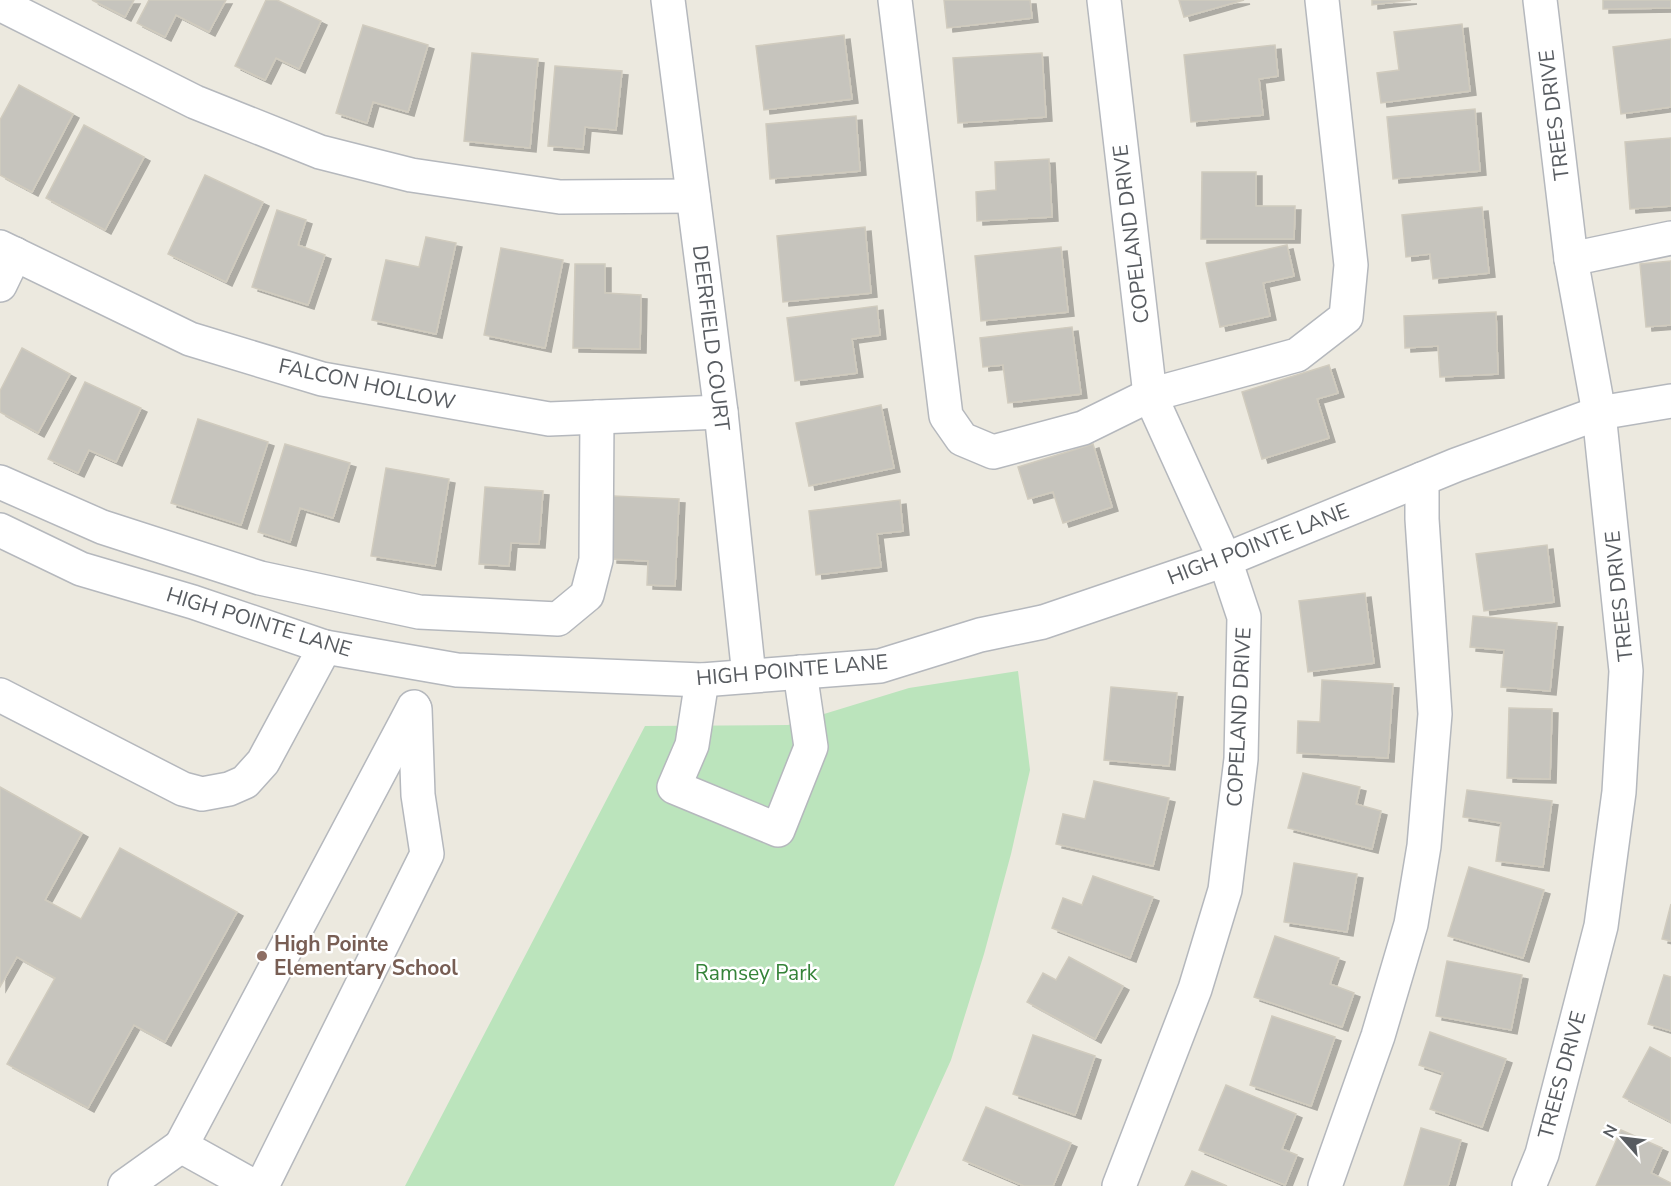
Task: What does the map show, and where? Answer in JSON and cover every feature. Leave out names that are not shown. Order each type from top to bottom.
[{"type":"street","name":"DEERFIELD COURT","points":[[668,0],[721,412],[749,676]]},
{"type":"street","points":[[895,0],[946,416],[962,439],[993,452],[1083,428],[1150,395],[1298,356],[1346,317],[1351,265],[1322,0]]},
{"type":"street","name":"COPELAND DRIVE","points":[[1104,0],[1150,395],[1225,560],[1244,617],[1241,759],[1225,890],[1195,989],[1119,1186]]},
{"type":"street","name":"TREES DRIVE","points":[[1529,1186],[1542,1154],[1601,926],[1619,792],[1626,671],[1599,413],[1571,259],[1540,0]]},
{"type":"street","points":[[0,4],[195,102],[320,152],[411,175],[560,197],[693,196]]},
{"type":"street","points":[[1571,259],[1671,238]]},
{"type":"street","points":[[0,285],[7,251]]},
{"type":"street","name":"FALCON HOLLOW","points":[[7,251],[190,339],[322,379],[549,419],[721,412]]},
{"type":"street","name":"HIGH POINTE LANE","points":[[0,530],[81,569],[193,602],[325,646],[457,670],[702,680],[880,666],[980,635],[1043,622],[1225,560],[1456,465],[1599,413],[1671,401]]},
{"type":"street","points":[[0,482],[102,526],[260,578],[419,612],[558,619],[587,595],[596,560],[597,417]]},
{"type":"street","points":[[1325,1186],[1378,1036],[1411,924],[1425,846],[1435,714],[1422,519],[1422,479]]},
{"type":"street","points":[[0,695],[183,789],[202,794],[229,789],[245,782],[263,762],[325,646]]},
{"type":"street","points":[[262,1186],[427,854],[418,795],[412,662]]},
{"type":"street","points":[[702,680],[692,745],[674,787],[778,830],[811,747],[801,672]]},
{"type":"street","points":[[125,1186],[181,1146],[414,707]]},
{"type":"street","points":[[181,1146],[253,1186]]},
{"type":"green space","name":"Ramsey Park","points":[[1018,671],[1030,770],[1011,854],[984,954],[951,1060],[894,1186],[405,1186],[645,726],[788,725],[909,688]]},
{"type":"building","points":[[92,0],[134,0],[125,17]]},
{"type":"building","points":[[149,0],[226,0],[209,32],[176,15],[165,37],[137,23]]},
{"type":"building","points":[[266,0],[277,0],[321,21],[299,69],[276,58],[265,80],[235,66]]},
{"type":"building","points":[[944,0],[1030,0],[1032,18],[947,28]]},
{"type":"building","points":[[1179,0],[1244,0],[1184,17]]},
{"type":"building","points":[[1372,0],[1411,0],[1372,5]]},
{"type":"building","points":[[1603,0],[1671,0],[1671,8],[1603,9]]},
{"type":"building","points":[[1462,24],[1470,91],[1381,103],[1377,73],[1399,70],[1394,32]]},
{"type":"building","points":[[363,25],[428,45],[408,112],[373,102],[367,123],[336,113]]},
{"type":"building","points":[[844,35],[852,99],[764,110],[756,46]]},
{"type":"building","points":[[1671,39],[1671,107],[1621,114],[1613,47]]},
{"type":"building","points":[[1275,45],[1278,76],[1259,79],[1263,115],[1191,122],[1184,55]]},
{"type":"building","points":[[472,53],[538,59],[530,148],[464,141]]},
{"type":"building","points":[[1042,53],[1046,117],[958,123],[953,58]]},
{"type":"building","points":[[555,66],[622,71],[616,130],[585,127],[583,149],[548,146]]},
{"type":"building","points":[[19,85],[73,114],[32,192],[0,175],[0,120]]},
{"type":"building","points":[[1475,109],[1480,171],[1393,179],[1387,117]]},
{"type":"building","points":[[856,116],[860,171],[770,179],[766,124]]},
{"type":"building","points":[[84,125],[144,157],[105,230],[46,198]]},
{"type":"building","points":[[1671,138],[1671,206],[1630,209],[1625,142]]},
{"type":"building","points":[[1049,159],[1052,217],[977,221],[976,192],[996,190],[995,162]]},
{"type":"building","points":[[1202,172],[1256,172],[1256,206],[1295,206],[1294,239],[1201,239]]},
{"type":"building","points":[[205,175],[263,202],[226,282],[168,254]]},
{"type":"building","points":[[1482,207],[1489,273],[1433,279],[1430,254],[1406,257],[1402,215]]},
{"type":"building","points":[[277,210],[306,220],[298,245],[325,255],[308,305],[252,287]]},
{"type":"building","points":[[865,227],[871,293],[783,302],[777,236]]},
{"type":"building","points":[[426,237],[456,243],[436,334],[372,320],[386,260],[419,267]]},
{"type":"building","points":[[1287,245],[1294,276],[1263,283],[1270,316],[1220,327],[1206,263]]},
{"type":"building","points":[[1061,247],[1068,312],[981,321],[975,256]]},
{"type":"building","points":[[501,248],[563,260],[545,348],[484,335]]},
{"type":"building","points":[[1671,261],[1671,325],[1646,327],[1640,264]]},
{"type":"building","points":[[575,264],[605,264],[605,293],[641,295],[640,349],[573,348]]},
{"type":"building","points":[[877,306],[880,335],[852,339],[857,373],[795,381],[787,318]]},
{"type":"building","points":[[1496,312],[1498,374],[1440,377],[1438,346],[1405,348],[1404,316]]},
{"type":"building","points":[[1072,327],[1081,394],[1008,403],[1003,365],[983,367],[980,338]]},
{"type":"building","points":[[22,348],[70,374],[38,433],[0,412],[0,391]]},
{"type":"building","points":[[1329,365],[1338,393],[1317,399],[1329,438],[1262,459],[1242,392]]},
{"type":"building","points":[[85,382],[141,408],[116,462],[89,450],[78,473],[48,459]]},
{"type":"building","points":[[881,405],[894,468],[809,486],[796,423]]},
{"type":"building","points":[[198,419],[268,442],[241,525],[171,503]]},
{"type":"building","points":[[285,444],[350,463],[333,518],[300,508],[290,542],[258,532]]},
{"type":"building","points":[[1093,444],[1112,507],[1063,523],[1053,492],[1028,499],[1018,467]]},
{"type":"building","points":[[386,468],[449,479],[435,566],[371,556]]},
{"type":"building","points":[[485,487],[543,491],[539,544],[511,543],[509,566],[479,564]]},
{"type":"building","points":[[613,496],[679,499],[675,586],[647,585],[648,561],[611,559]]},
{"type":"building","points":[[900,500],[903,531],[877,534],[881,567],[816,575],[809,511]]},
{"type":"building","points":[[1547,545],[1554,602],[1484,611],[1476,554]]},
{"type":"building","points":[[1365,593],[1374,663],[1308,672],[1299,601]]},
{"type":"building","points":[[1473,616],[1557,623],[1550,691],[1501,687],[1504,650],[1470,647]]},
{"type":"building","points":[[1322,680],[1393,684],[1388,758],[1297,753],[1298,721],[1320,722]]},
{"type":"building","points":[[1111,687],[1177,693],[1169,766],[1104,760]]},
{"type":"building","points":[[1509,708],[1552,709],[1550,779],[1507,778]]},
{"type":"building","points":[[1303,773],[1360,787],[1356,804],[1381,811],[1372,849],[1288,828]]},
{"type":"building","points":[[1094,781],[1169,798],[1153,866],[1056,844],[1063,814],[1085,819]]},
{"type":"building","points":[[0,787],[82,833],[45,900],[81,919],[120,848],[237,912],[165,1042],[134,1025],[88,1108],[7,1064],[55,978],[17,957],[0,987]]},
{"type":"building","points":[[1467,790],[1552,801],[1543,867],[1496,861],[1501,823],[1463,817]]},
{"type":"building","points":[[1294,863],[1357,874],[1347,932],[1284,922]]},
{"type":"building","points":[[1469,867],[1544,890],[1523,958],[1448,936]]},
{"type":"building","points":[[1093,876],[1153,897],[1130,958],[1052,928],[1063,898],[1082,905]]},
{"type":"building","points":[[1671,904],[1671,941],[1662,939]]},
{"type":"building","points":[[1275,936],[1339,958],[1330,984],[1354,993],[1342,1027],[1254,997]]},
{"type":"building","points":[[1069,957],[1123,986],[1095,1039],[1027,1002],[1043,973],[1056,980]]},
{"type":"building","points":[[1447,961],[1522,975],[1511,1030],[1436,1016]]},
{"type":"building","points":[[1664,975],[1671,977],[1671,1031],[1648,1024]]},
{"type":"building","points":[[1272,1016],[1335,1037],[1311,1106],[1250,1085]]},
{"type":"building","points":[[1430,1032],[1506,1059],[1482,1127],[1430,1109],[1443,1073],[1419,1065]]},
{"type":"building","points":[[1033,1035],[1095,1056],[1075,1115],[1013,1094]]},
{"type":"building","points":[[1650,1047],[1671,1058],[1671,1122],[1623,1097]]},
{"type":"building","points":[[1226,1085],[1296,1114],[1282,1149],[1297,1155],[1285,1185],[1199,1150]]},
{"type":"building","points":[[986,1107],[1071,1143],[1053,1186],[1024,1186],[963,1160]]},
{"type":"building","points":[[1421,1128],[1461,1140],[1448,1186],[1404,1186]]},
{"type":"building","points":[[1621,1130],[1662,1148],[1651,1173],[1671,1183],[1671,1186],[1596,1186]]},
{"type":"building","points":[[1192,1171],[1227,1186],[1185,1186]]},
{"type":"place","name":"High Pointe Elementary School","points":[[262,956]]}]
